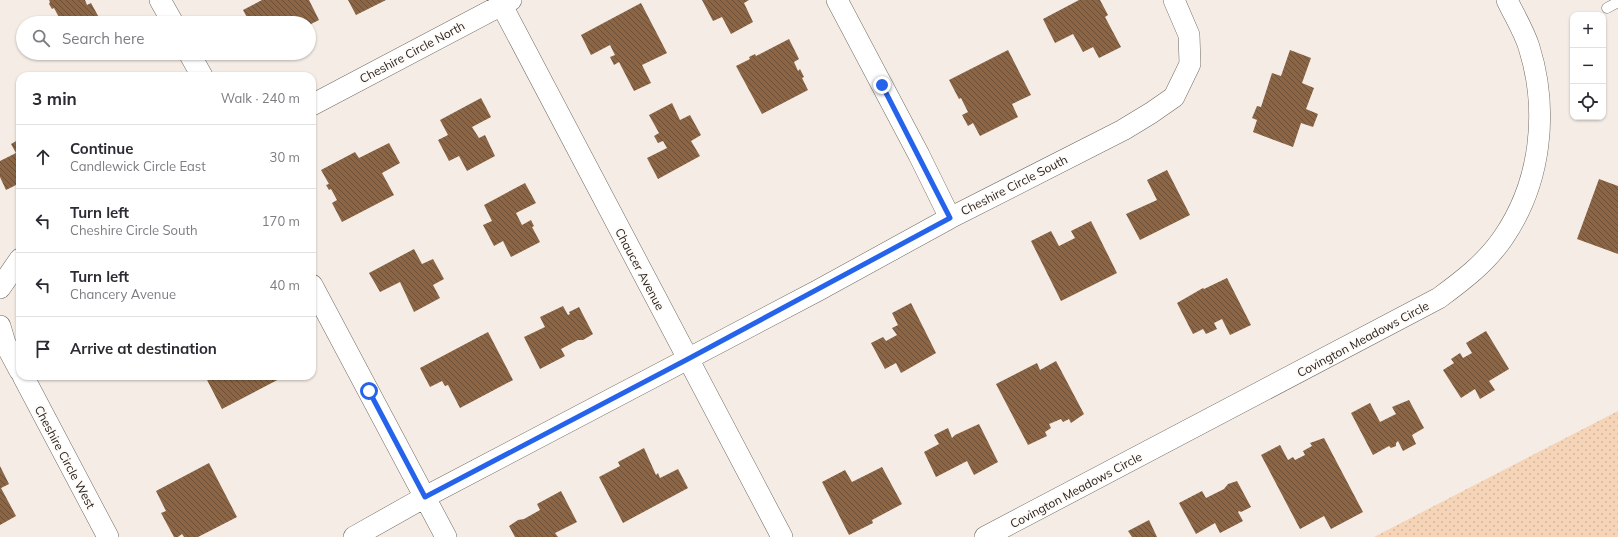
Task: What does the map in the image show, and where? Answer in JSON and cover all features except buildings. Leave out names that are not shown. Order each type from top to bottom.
[{"type":"street","points":[[160,0],[169,16]]},
{"type":"street","points":[[837,0],[919,155],[950,218]]},
{"type":"street","name":"Cheshire Circle South","points":[[354,537],[425,497],[688,359],[950,218],[1123,130],[1151,113],[1174,97],[1190,64],[1190,35],[1174,0]]},
{"type":"street","name":"Covington Meadows Circle","points":[[985,537],[1439,298],[1465,279],[1485,259],[1502,239],[1517,216],[1529,186],[1540,131],[1540,106],[1536,74],[1528,45],[1507,0]]},
{"type":"street","name":"Cheshire Circle North","points":[[316,102],[504,2]]},
{"type":"street","name":"Chaucer Avenue","points":[[504,2],[688,359],[782,537]]},
{"type":"street","points":[[194,60],[200,72]]},
{"type":"street","points":[[0,288],[16,265]]},
{"type":"street","points":[[316,292],[446,537]]},
{"type":"street","points":[[0,326],[5,343],[16,364]]},
{"type":"street","name":"Cheshire Circle West","points":[[25,380],[108,537]]},
{"type":"lane","points":[[1607,8],[1618,2]]},
{"type":"shaded area","points":[[1618,411],[1618,537],[1374,537]]},
{"type":"route","points":[[369,391],[425,497],[817,291],[950,218],[882,85]]}]
